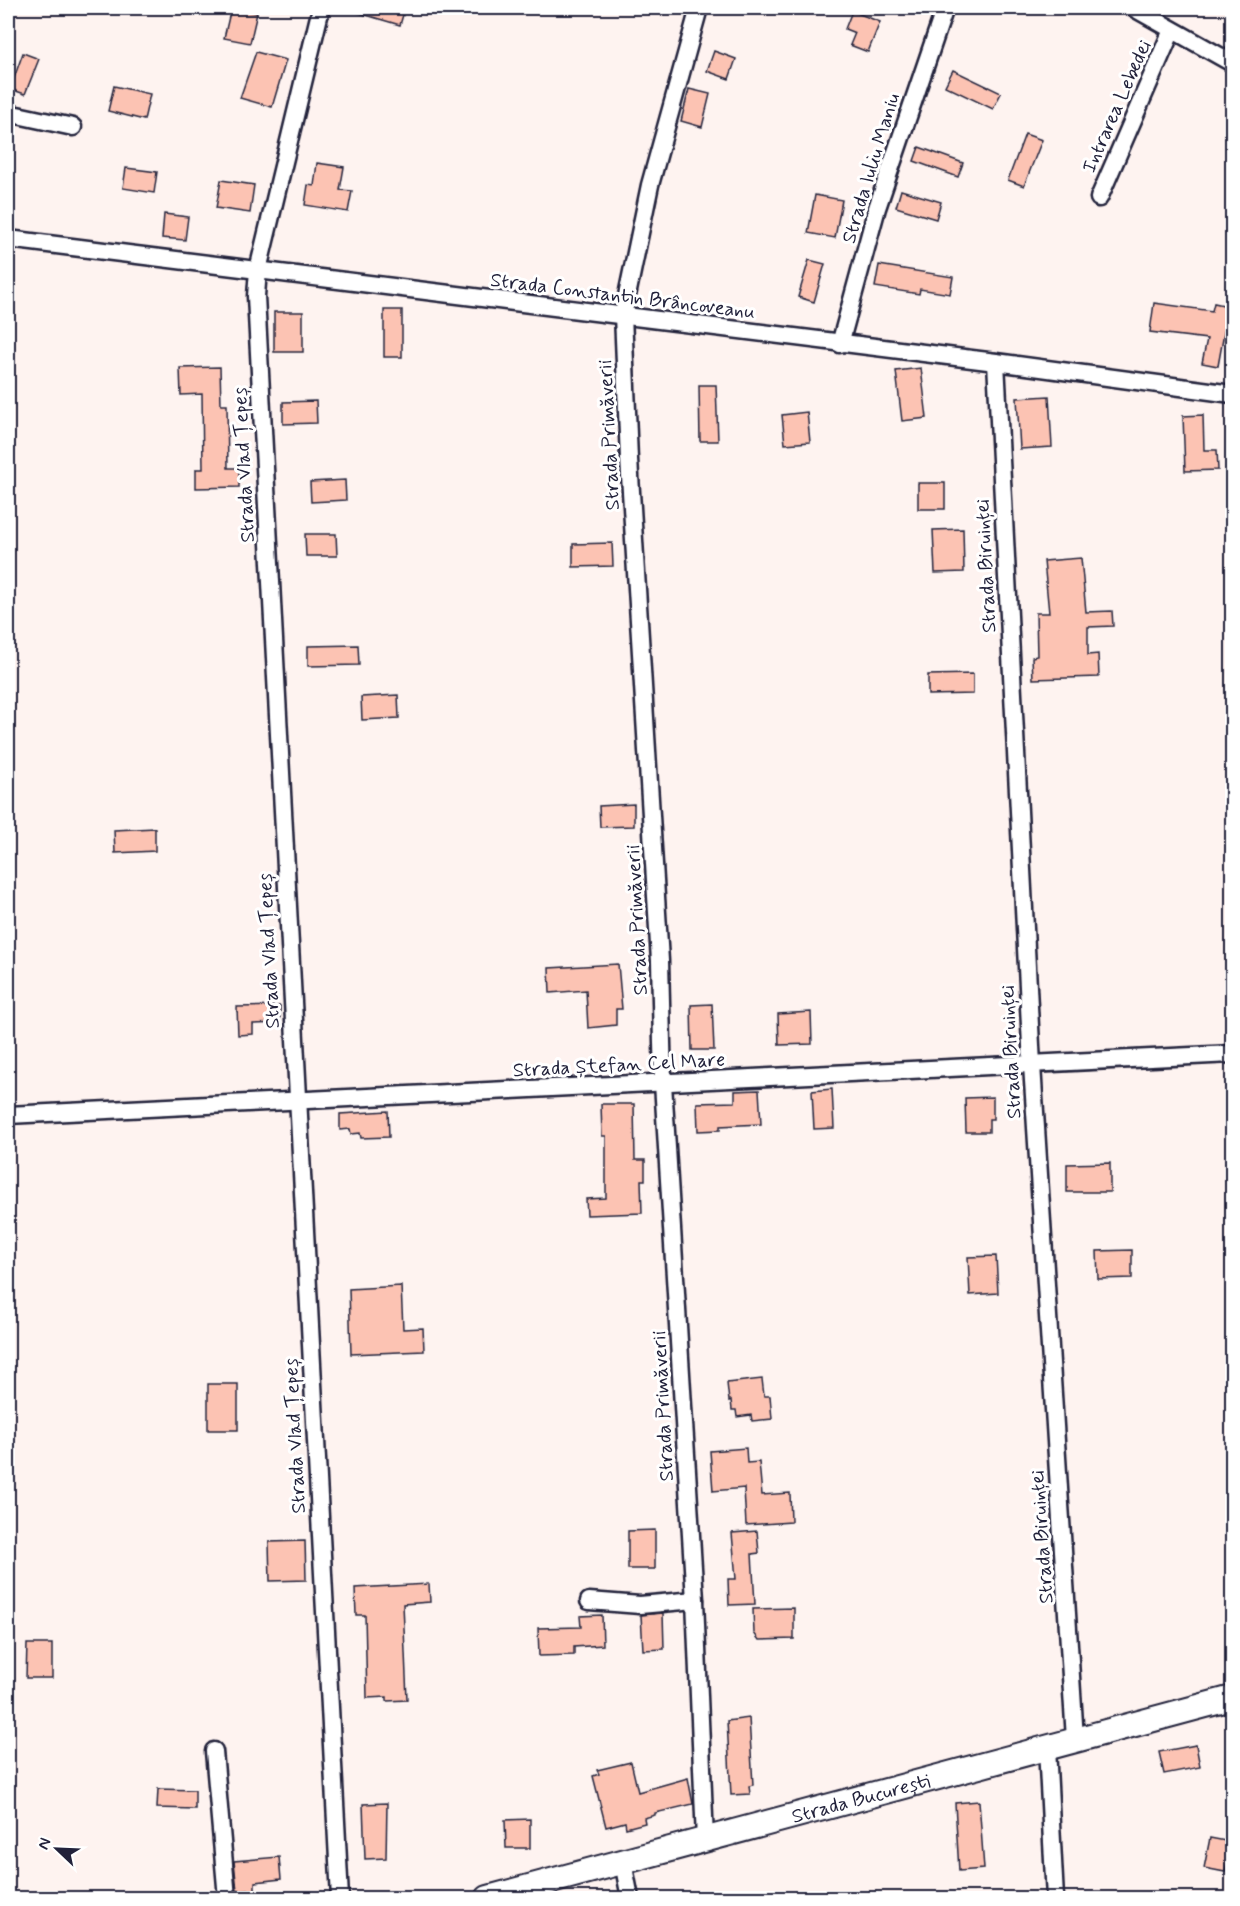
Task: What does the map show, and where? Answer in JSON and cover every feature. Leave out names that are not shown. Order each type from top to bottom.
[{"type":"main road","name":"Strada București","points":[[488,1899],[1233,1698]]},
{"type":"street","name":"Strada Vlad Țepeș","points":[[321,8],[258,270],[256,296],[340,1899]]},
{"type":"street","name":"Strada Primăverii","points":[[699,8],[650,185],[623,315],[629,459],[655,871],[663,1083],[695,1600],[705,1840]]},
{"type":"street","name":"Strada Iuliu Maniu","points":[[840,344],[877,208],[945,8]]},
{"type":"street","points":[[1134,8],[1233,63]]},
{"type":"street","name":"Intrarea Lebedei","points":[[1099,198],[1172,30]]},
{"type":"street","points":[[8,113],[74,127]]},
{"type":"street","name":"Strada Constantin Brâncoveanu","points":[[8,239],[996,362],[1233,394]]},
{"type":"street","name":"Strada Biruinței","points":[[996,362],[1032,1065],[1075,1739]]},
{"type":"street","name":"Strada Ștefan Cel Mare","points":[[8,1115],[1233,1054]]},
{"type":"street","points":[[589,1601],[640,1605],[695,1600]]},
{"type":"street","points":[[1047,1748],[1055,1899]]},
{"type":"street","points":[[214,1751],[227,1899]]},
{"type":"street","points":[[623,1862],[630,1899]]},
{"type":"building","points":[[231,8],[257,13],[250,43],[224,38]]},
{"type":"building","points":[[352,8],[405,8],[400,25],[352,11]]},
{"type":"building","points":[[852,11],[880,22],[868,52],[850,45],[855,33],[845,29]]},
{"type":"building","points":[[714,51],[736,59],[729,79],[707,71]]},
{"type":"building","points":[[256,52],[286,60],[272,107],[240,98]]},
{"type":"building","points":[[23,53],[39,59],[25,94],[10,89]]},
{"type":"building","points":[[953,70],[1001,93],[993,109],[945,86]]},
{"type":"building","points":[[114,86],[150,94],[144,120],[108,111]]},
{"type":"building","points":[[689,89],[710,94],[702,127],[681,121]]},
{"type":"building","points":[[1025,134],[1042,140],[1024,186],[1008,180]]},
{"type":"building","points":[[919,147],[963,163],[958,177],[914,161]]},
{"type":"building","points":[[317,163],[344,167],[340,190],[352,191],[348,212],[305,205],[308,185],[314,186]]},
{"type":"building","points":[[126,168],[157,172],[154,193],[123,188]]},
{"type":"building","points":[[221,180],[254,185],[250,213],[216,208]]},
{"type":"building","points":[[901,190],[941,202],[936,219],[896,207]]},
{"type":"building","points":[[815,195],[842,200],[835,238],[808,233]]},
{"type":"building","points":[[164,214],[188,217],[185,240],[162,238]]},
{"type":"building","points":[[809,260],[825,264],[814,302],[798,297]]},
{"type":"building","points":[[879,265],[953,277],[950,294],[920,289],[919,294],[875,287]]},
{"type":"building","points":[[1154,303],[1212,311],[1214,303],[1233,307],[1233,323],[1226,322],[1218,366],[1202,363],[1207,339],[1150,332]]},
{"type":"building","points":[[384,310],[402,310],[402,357],[384,357]]},
{"type":"building","points":[[274,312],[303,312],[303,352],[274,352]]},
{"type":"building","points":[[220,367],[221,405],[227,405],[228,468],[239,468],[239,487],[196,488],[196,469],[203,469],[202,394],[181,395],[180,368]]},
{"type":"building","points":[[921,368],[927,418],[902,421],[896,371]]},
{"type":"building","points":[[699,385],[716,385],[718,441],[700,441]]},
{"type":"building","points":[[1049,396],[1052,447],[1020,449],[1017,398]]},
{"type":"building","points":[[316,401],[317,423],[283,424],[283,402]]},
{"type":"building","points":[[807,412],[810,442],[785,444],[782,415]]},
{"type":"building","points":[[1203,415],[1204,450],[1217,450],[1218,470],[1185,471],[1183,416]]},
{"type":"building","points":[[345,480],[346,500],[311,502],[310,482]]},
{"type":"building","points":[[918,483],[945,483],[945,509],[918,509]]},
{"type":"building","points":[[963,529],[964,572],[935,573],[933,530]]},
{"type":"building","points":[[305,534],[336,534],[337,556],[306,556]]},
{"type":"building","points":[[612,543],[613,566],[573,567],[573,544]]},
{"type":"building","points":[[1081,558],[1086,612],[1112,611],[1113,626],[1088,627],[1088,655],[1098,654],[1099,677],[1033,679],[1032,657],[1037,656],[1036,613],[1049,613],[1044,561]]},
{"type":"building","points":[[358,645],[359,665],[308,666],[308,646]]},
{"type":"building","points":[[973,674],[973,694],[928,695],[928,675]]},
{"type":"building","points":[[398,695],[399,718],[362,720],[361,697]]},
{"type":"building","points":[[634,804],[634,826],[600,827],[599,806]]},
{"type":"building","points":[[155,828],[155,851],[115,853],[114,830]]},
{"type":"building","points":[[618,964],[622,1009],[616,1009],[616,1025],[588,1028],[586,990],[550,993],[549,968]]},
{"type":"building","points":[[712,1004],[714,1050],[692,1050],[691,1005]]},
{"type":"building","points":[[280,1006],[280,1023],[253,1024],[253,1034],[238,1035],[237,1007]]},
{"type":"building","points":[[811,1012],[812,1044],[779,1045],[778,1014]]},
{"type":"building","points":[[832,1089],[834,1128],[814,1129],[812,1091]]},
{"type":"building","points":[[759,1090],[761,1124],[720,1126],[720,1130],[698,1131],[697,1103],[735,1102],[735,1091]]},
{"type":"building","points":[[993,1097],[993,1119],[989,1119],[989,1132],[966,1132],[965,1098]]},
{"type":"building","points":[[601,1104],[634,1104],[635,1160],[645,1160],[645,1180],[641,1180],[642,1213],[587,1215],[586,1199],[606,1198],[606,1136],[602,1136]]},
{"type":"building","points":[[388,1111],[389,1137],[361,1138],[360,1133],[351,1134],[350,1129],[340,1130],[340,1114]]},
{"type":"building","points":[[1110,1163],[1110,1192],[1067,1192],[1067,1164]]},
{"type":"building","points":[[1132,1250],[1132,1278],[1098,1279],[1097,1251]]},
{"type":"building","points":[[996,1256],[998,1293],[970,1295],[968,1257]]},
{"type":"building","points":[[401,1286],[403,1329],[423,1328],[424,1351],[351,1354],[349,1289]]},
{"type":"building","points":[[762,1379],[764,1396],[770,1396],[772,1419],[752,1421],[751,1415],[737,1417],[736,1410],[732,1410],[731,1400],[729,1401],[727,1383]]},
{"type":"building","points":[[208,1384],[238,1384],[238,1430],[208,1430]]},
{"type":"building","points":[[746,1448],[747,1463],[759,1462],[762,1495],[790,1493],[791,1522],[746,1525],[744,1488],[713,1491],[710,1451]]},
{"type":"building","points":[[655,1530],[655,1569],[628,1569],[628,1531]]},
{"type":"building","points":[[757,1531],[759,1553],[752,1554],[755,1604],[729,1605],[728,1579],[736,1579],[732,1533]]},
{"type":"building","points":[[305,1541],[306,1580],[270,1581],[269,1542]]},
{"type":"building","points":[[429,1584],[430,1602],[403,1604],[407,1700],[387,1701],[387,1697],[367,1698],[365,1615],[356,1615],[355,1588]]},
{"type":"building","points":[[794,1608],[794,1639],[759,1640],[754,1633],[753,1609]]},
{"type":"building","points":[[663,1613],[664,1649],[643,1650],[641,1615]]},
{"type":"building","points":[[602,1615],[603,1645],[574,1647],[574,1655],[539,1656],[538,1628],[581,1627],[580,1616]]},
{"type":"building","points":[[27,1644],[52,1644],[52,1678],[26,1678]]},
{"type":"building","points":[[749,1718],[753,1785],[749,1786],[750,1794],[731,1795],[727,1721]]},
{"type":"building","points":[[1196,1745],[1200,1767],[1164,1774],[1159,1752]]},
{"type":"building","points":[[631,1762],[638,1792],[688,1778],[693,1804],[655,1813],[655,1815],[644,1818],[645,1823],[626,1828],[625,1822],[606,1827],[593,1776],[599,1774],[597,1770]]},
{"type":"building","points":[[158,1789],[195,1790],[195,1809],[157,1808]]},
{"type":"building","points":[[979,1801],[984,1869],[959,1871],[955,1803]]},
{"type":"building","points":[[387,1803],[386,1858],[365,1859],[363,1804]]},
{"type":"building","points":[[530,1819],[530,1848],[506,1848],[505,1820]]},
{"type":"building","points":[[1210,1838],[1231,1842],[1225,1872],[1204,1868]]},
{"type":"building","points":[[279,1857],[281,1879],[255,1882],[255,1890],[237,1891],[234,1861]]}]
